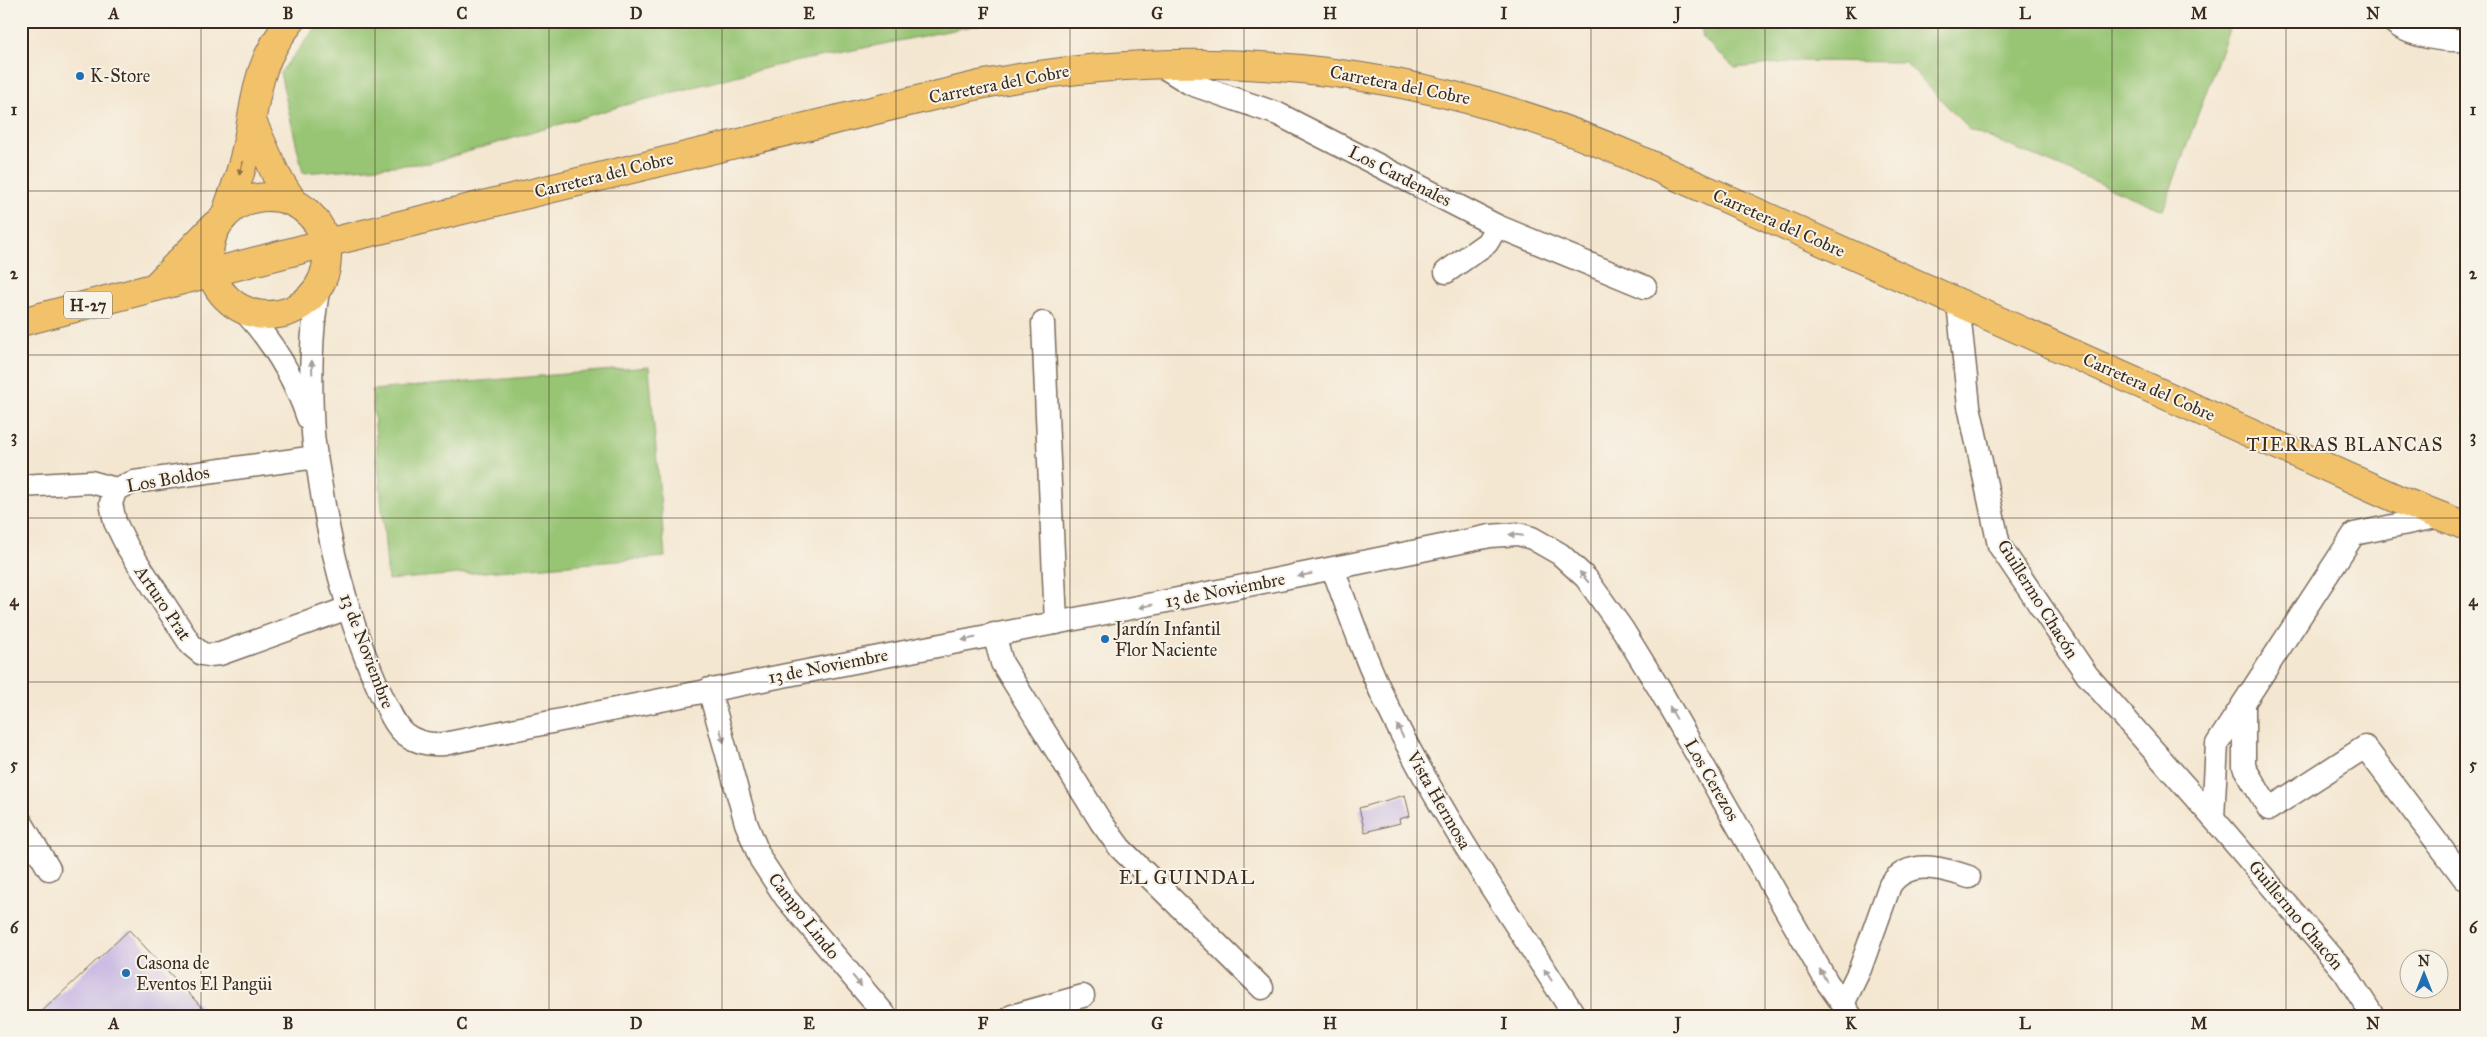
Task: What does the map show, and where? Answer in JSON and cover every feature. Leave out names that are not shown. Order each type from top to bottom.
[{"type":"main road","points":[[236,306],[216,287],[210,272],[208,253],[211,236],[222,217],[242,166],[258,82],[264,64],[273,46],[291,21]]},
{"type":"main road","name":"Carretera del Cobre","points":[[210,272],[979,84],[1085,68],[1157,63],[1248,64],[1328,71],[1405,83],[1496,106],[1602,143],[1958,303],[2466,526]]},
{"type":"main road","points":[[252,121],[276,175],[302,208],[320,226],[326,243],[327,258],[322,280]]},
{"type":"main road","points":[[155,287],[222,217],[248,200],[263,196],[279,198],[338,221],[395,227]]},
{"type":"main road","points":[[155,287],[236,306],[264,315],[286,312],[299,306],[322,280],[395,227]]},
{"type":"main road","name":"H-27","points":[[21,322],[210,272]]},
{"type":"street","points":[[2392,21],[2397,26],[2423,35],[2466,40]]},
{"type":"street","name":"Los Cardenales","points":[[1157,63],[1191,84],[1278,114],[1497,226],[1645,287]]},
{"type":"street","points":[[1446,272],[1487,243],[1497,226]]},
{"type":"street","name":"13 de Noviembre","points":[[322,280],[314,311],[312,356],[313,433],[332,545],[348,608],[374,677],[393,719],[405,734],[423,743],[444,744],[709,689],[1507,534],[1518,534],[1532,538],[1560,554]]},
{"type":"street","name":"Guillermo Chacón","points":[[1958,303],[1969,406],[1999,545],[2087,675],[2344,971],[2373,1016]]},
{"type":"street","name":"13 de Noviembre","points":[[236,306],[261,330],[280,356],[302,401],[313,433]]},
{"type":"street","points":[[1043,323],[1056,623]]},
{"type":"street","name":"Los Boldos","points":[[21,486],[90,482],[116,489],[149,479],[316,457]]},
{"type":"street","name":"Arturo Prat","points":[[116,489],[112,495],[112,512],[128,548],[190,645],[202,654],[209,656],[220,654],[348,608]]},
{"type":"street","points":[[2213,818],[2217,744],[2354,534],[2441,516]]},
{"type":"street","name":"Los Cerezos","points":[[1560,554],[1586,578],[1637,652],[1827,982],[1847,1010]]},
{"type":"street","name":"Vista Hermosa","points":[[1333,569],[1372,673],[1405,741],[1457,832],[1575,1016]]},
{"type":"street","points":[[994,634],[1002,664],[1100,822],[1120,848],[1262,988]]},
{"type":"street","name":"Campo Lindo","points":[[709,689],[746,822],[762,860],[786,898],[886,1016]]},
{"type":"street","points":[[2244,703],[2244,768],[2269,809],[2365,747],[2464,878]]},
{"type":"street","points":[[21,822],[49,869]]},
{"type":"street","points":[[1847,1010],[1890,885],[1897,875],[1916,868],[1934,868],[1969,877]]},
{"type":"street","points":[[1012,1016],[1083,996]]},
{"type":"green space","points":[[321,21],[998,21],[774,66],[621,106],[430,163],[303,173],[280,73]]},
{"type":"green space","points":[[1699,21],[2232,21],[2163,210],[1969,129],[1905,62],[1798,61],[1735,68],[1702,37]]},
{"type":"green space","points":[[649,367],[665,557],[388,580],[372,390]]},
{"type":"building","points":[[1405,795],[1410,816],[1399,819],[1400,823],[1365,832],[1359,808]]},
{"type":"building","name":"Casona de Eventos El Pangüi","points":[[129,930],[210,1016],[37,1016]]},
{"type":"place","name":"K-Store","points":[[80,76]]},
{"type":"place","name":"Jardín Infantil Flor Naciente","points":[[1105,639]]},
{"type":"place","name":"Casona de Eventos El Pangüi","points":[[126,973]]},
{"type":"district","name":"TIERRAS BLANCAS","points":[[2345,444]]},
{"type":"district","name":"EL GUINDAL","points":[[1187,877]]}]
